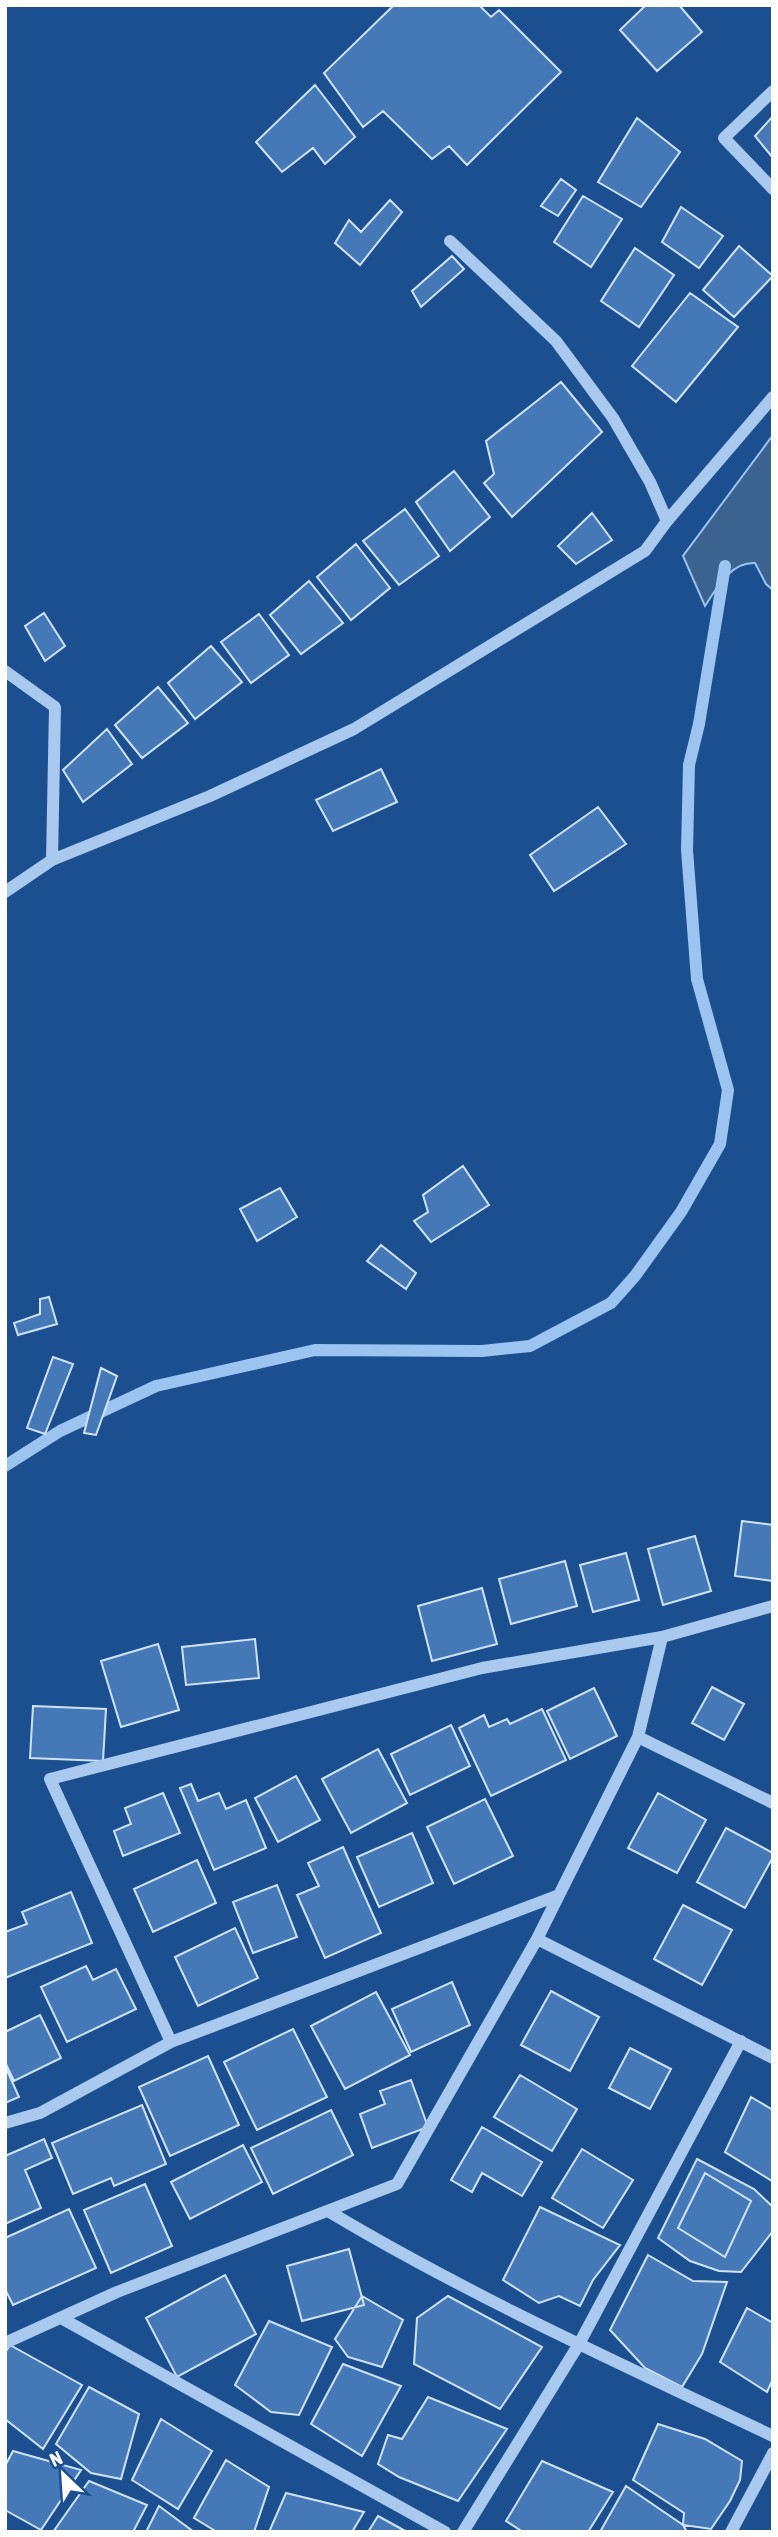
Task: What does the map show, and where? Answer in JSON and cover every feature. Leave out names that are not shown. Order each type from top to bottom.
[{"type":"street","points":[[773,90],[724,138],[773,189]]},
{"type":"street","points":[[450,241],[556,341],[613,418],[650,482],[667,521]]},
{"type":"street","points":[[5,892],[52,860],[210,796],[354,729],[645,551],[667,521],[773,397]]},
{"type":"street","points":[[5,671],[55,707],[52,860]]},
{"type":"street","points":[[171,2042],[50,1779],[482,1668],[662,1637],[773,1606]]},
{"type":"street","points":[[5,2343],[117,2292],[397,2184],[537,1939],[638,1737],[662,1637]]},
{"type":"street","points":[[638,1737],[773,1803]]},
{"type":"street","points":[[5,2123],[40,2113],[171,2042],[559,1895]]},
{"type":"street","points":[[537,1939],[773,2058]]},
{"type":"street","points":[[463,2532],[579,2344],[741,2041]]},
{"type":"street","points":[[328,2211],[390,2248],[579,2344],[773,2436]]},
{"type":"street","points":[[61,2318],[445,2532]]},
{"type":"street","points":[[731,2532],[773,2453]]},
{"type":"water","points":[[773,435],[773,590],[766,584],[755,563],[746,564],[725,577],[705,606],[683,556]]},
{"type":"building","points":[[394,5],[479,5],[491,17],[499,10],[561,72],[467,165],[449,146],[432,159],[383,111],[363,127],[324,73]]},
{"type":"building","points":[[646,5],[679,5],[702,32],[657,71],[620,30]]},
{"type":"building","points":[[315,85],[355,137],[325,164],[313,148],[282,172],[256,142]]},
{"type":"building","points":[[773,116],[773,158],[755,136]]},
{"type":"building","points":[[637,118],[680,152],[641,207],[598,182]]},
{"type":"building","points":[[561,179],[576,190],[558,216],[541,206]]},
{"type":"building","points":[[583,196],[622,219],[591,267],[554,242]]},
{"type":"building","points":[[390,200],[402,212],[360,265],[335,243],[349,220],[361,232]]},
{"type":"building","points":[[681,207],[723,236],[699,268],[662,242]]},
{"type":"building","points":[[739,246],[773,276],[734,317],[703,290]]},
{"type":"building","points":[[635,248],[674,275],[639,327],[601,301]]},
{"type":"building","points":[[452,256],[464,269],[421,307],[412,291]]},
{"type":"building","points":[[690,293],[738,327],[676,402],[632,366]]},
{"type":"building","points":[[561,382],[602,432],[512,517],[484,483],[494,474],[486,441]]},
{"type":"building","points":[[454,471],[490,517],[450,551],[416,502]]},
{"type":"building","points":[[405,509],[439,556],[399,585],[363,541]]},
{"type":"building","points":[[592,513],[612,540],[576,564],[558,546]]},
{"type":"building","points":[[356,544],[390,588],[351,620],[317,577]]},
{"type":"building","points":[[309,581],[343,623],[301,654],[270,615]]},
{"type":"building","points":[[44,613],[65,646],[45,661],[25,626]]},
{"type":"building","points":[[259,614],[289,655],[251,683],[221,642]]},
{"type":"building","points":[[211,646],[242,682],[195,719],[168,683]]},
{"type":"building","points":[[158,687],[188,723],[142,758],[115,725]]},
{"type":"building","points":[[107,729],[132,764],[83,802],[63,770]]},
{"type":"building","points":[[381,769],[397,802],[333,831],[316,800]]},
{"type":"building","points":[[598,807],[626,844],[554,891],[530,855]]},
{"type":"building","points":[[463,1166],[489,1205],[431,1242],[414,1221],[428,1212],[423,1195]]},
{"type":"building","points":[[280,1188],[297,1217],[257,1241],[240,1209]]},
{"type":"building","points":[[381,1245],[416,1273],[406,1289],[367,1261]]},
{"type":"building","points":[[49,1297],[57,1324],[18,1335],[14,1323],[40,1314],[40,1299]]},
{"type":"building","points":[[53,1357],[73,1364],[45,1434],[27,1428]]},
{"type":"building","points":[[101,1368],[117,1376],[96,1435],[84,1433]]},
{"type":"building","points":[[742,1521],[773,1525],[773,1581],[735,1576]]},
{"type":"building","points":[[695,1536],[711,1591],[663,1605],[648,1549]]},
{"type":"building","points":[[626,1553],[639,1600],[593,1612],[580,1565]]},
{"type":"building","points":[[565,1561],[577,1606],[511,1624],[499,1579]]},
{"type":"building","points":[[482,1588],[497,1644],[432,1661],[418,1606]]},
{"type":"building","points":[[255,1639],[259,1678],[186,1685],[182,1647]]},
{"type":"building","points":[[158,1644],[179,1710],[121,1727],[101,1661]]},
{"type":"building","points":[[712,1687],[744,1704],[724,1740],[692,1723]]},
{"type":"building","points":[[594,1688],[617,1736],[570,1759],[547,1711]]},
{"type":"building","points":[[33,1706],[106,1709],[103,1761],[30,1758]]},
{"type":"building","points":[[542,1709],[566,1760],[491,1796],[459,1728],[484,1715],[489,1727],[507,1719],[510,1724]]},
{"type":"building","points":[[451,1725],[470,1766],[410,1795],[391,1754]]},
{"type":"building","points":[[378,1749],[407,1803],[351,1833],[322,1779]]},
{"type":"building","points":[[296,1776],[320,1820],[278,1842],[255,1798]]},
{"type":"building","points":[[191,1784],[198,1801],[219,1793],[226,1809],[246,1800],[266,1848],[214,1870],[180,1788]]},
{"type":"building","points":[[163,1793],[180,1833],[123,1856],[114,1831],[131,1824],[125,1808]]},
{"type":"building","points":[[658,1793],[706,1820],[677,1873],[628,1848]]},
{"type":"building","points":[[485,1799],[513,1856],[454,1884],[427,1827]]},
{"type":"building","points":[[726,1828],[773,1853],[745,1908],[697,1882]]},
{"type":"building","points":[[412,1833],[433,1883],[379,1907],[357,1857]]},
{"type":"building","points":[[343,1847],[381,1933],[325,1958],[297,1895],[319,1886],[308,1863]]},
{"type":"building","points":[[197,1860],[216,1903],[153,1932],[134,1889]]},
{"type":"building","points":[[277,1885],[297,1937],[253,1953],[233,1902]]},
{"type":"building","points":[[71,1892],[92,1943],[5,1978],[5,1932],[27,1924],[22,1912]]},
{"type":"building","points":[[683,1905],[732,1930],[702,1985],[654,1959]]},
{"type":"building","points":[[235,1928],[258,1978],[198,2006],[175,1957]]},
{"type":"building","points":[[86,1966],[93,1980],[116,1969],[136,2009],[67,2042],[41,1987]]},
{"type":"building","points":[[452,1982],[470,2025],[411,2052],[392,2009]]},
{"type":"building","points":[[551,1991],[599,2017],[570,2071],[521,2045]]},
{"type":"building","points":[[376,1992],[410,2055],[345,2089],[311,2026]]},
{"type":"building","points":[[40,2015],[61,2058],[14,2081],[5,2062],[5,2032]]},
{"type":"building","points":[[293,2029],[327,2097],[257,2130],[224,2062]]},
{"type":"building","points":[[630,2048],[671,2069],[650,2109],[609,2088]]},
{"type":"building","points":[[208,2056],[239,2125],[170,2156],[139,2087]]},
{"type":"building","points":[[5,2069],[19,2097],[5,2103]]},
{"type":"building","points":[[520,2075],[577,2109],[552,2151],[494,2117]]},
{"type":"building","points":[[411,2080],[428,2127],[372,2148],[360,2114],[385,2104],[380,2091]]},
{"type":"building","points":[[751,2097],[773,2110],[772,2181],[725,2152]]},
{"type":"building","points":[[142,2105],[166,2164],[114,2186],[111,2178],[73,2194],[52,2143]]},
{"type":"building","points":[[331,2110],[353,2155],[273,2194],[251,2148]]},
{"type":"building","points":[[482,2127],[542,2162],[522,2196],[482,2173],[472,2192],[451,2180]]},
{"type":"building","points":[[44,2139],[52,2158],[25,2170],[41,2208],[5,2224],[5,2156]]},
{"type":"building","points":[[243,2145],[262,2182],[190,2219],[171,2182]]},
{"type":"building","points":[[582,2149],[633,2180],[603,2228],[552,2198]]},
{"type":"building","points":[[697,2159],[754,2189],[773,2207],[773,2231],[741,2272],[719,2271],[690,2261],[658,2238]]},
{"type":"building","points":[[705,2173],[751,2201],[725,2257],[678,2228]]},
{"type":"building","points":[[145,2184],[172,2246],[111,2273],[84,2210]]},
{"type":"building","points":[[540,2207],[620,2245],[593,2280],[580,2306],[559,2296],[539,2303],[503,2280]]},
{"type":"building","points":[[69,2209],[96,2268],[13,2305],[5,2289],[5,2238]]},
{"type":"building","points":[[349,2249],[364,2305],[302,2321],[287,2266]]},
{"type":"building","points":[[648,2255],[693,2281],[727,2282],[702,2354],[682,2387],[645,2368],[610,2330]]},
{"type":"building","points":[[225,2275],[256,2334],[177,2377],[146,2318]]},
{"type":"building","points":[[362,2296],[403,2320],[382,2367],[348,2357],[335,2339]]},
{"type":"building","points":[[448,2296],[542,2347],[500,2409],[414,2364],[417,2318]]},
{"type":"building","points":[[747,2308],[773,2323],[773,2379],[767,2392],[720,2362]]},
{"type":"building","points":[[269,2321],[332,2347],[299,2415],[271,2412],[235,2385]]},
{"type":"building","points":[[10,2345],[82,2385],[43,2449],[5,2419],[5,2353]]},
{"type":"building","points":[[343,2364],[401,2386],[362,2456],[311,2424]]},
{"type":"building","points":[[89,2387],[139,2414],[121,2479],[91,2473],[56,2444]]},
{"type":"building","points":[[428,2397],[507,2429],[458,2501],[399,2477],[378,2464],[388,2435],[402,2439]]},
{"type":"building","points":[[161,2419],[212,2451],[178,2509],[132,2480]]},
{"type":"building","points":[[658,2424],[705,2439],[742,2461],[740,2480],[711,2529],[683,2525],[684,2513],[633,2480]]},
{"type":"building","points":[[13,2451],[81,2470],[41,2530],[5,2510],[5,2466]]},
{"type":"building","points":[[226,2460],[269,2487],[254,2532],[217,2532],[194,2518]]},
{"type":"building","points":[[542,2461],[613,2492],[588,2532],[523,2532],[506,2521]]},
{"type":"building","points":[[89,2481],[147,2505],[133,2532],[53,2532]]},
{"type":"building","points":[[626,2486],[683,2525],[687,2532],[600,2532]]},
{"type":"building","points":[[286,2493],[364,2512],[352,2532],[269,2532]]},
{"type":"building","points":[[159,2506],[194,2532],[146,2532]]},
{"type":"building","points":[[378,2516],[407,2532],[368,2532]]},
{"type":"waterway","points":[[5,1466],[60,1431],[156,1386],[315,1350],[482,1351],[530,1346],[611,1303],[635,1276],[681,1212],[720,1144],[728,1090],[697,979],[687,850],[689,765],[699,724],[725,566]]}]
